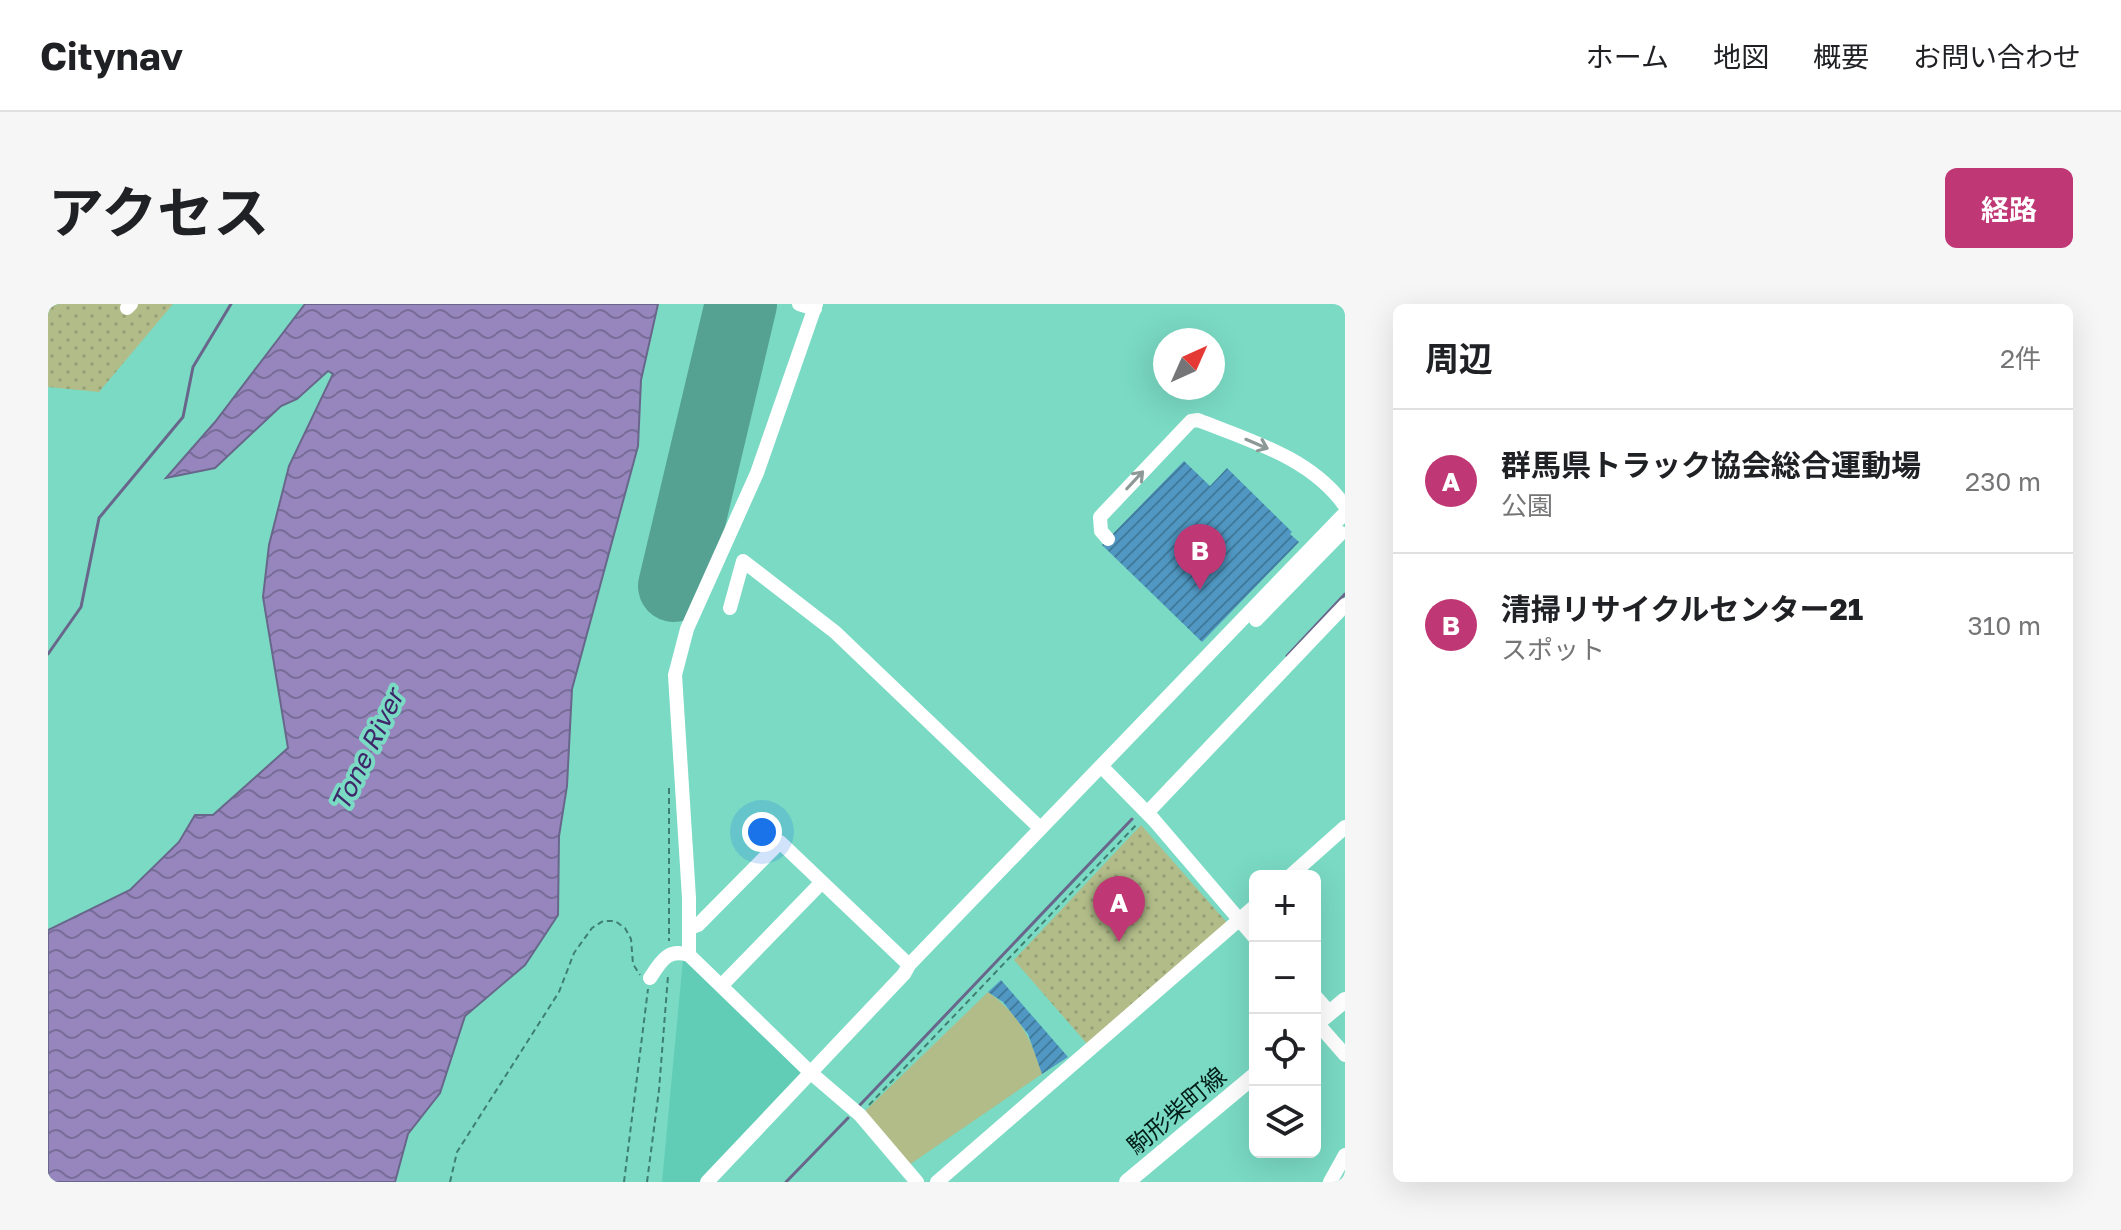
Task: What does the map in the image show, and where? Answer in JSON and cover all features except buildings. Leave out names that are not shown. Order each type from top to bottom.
[{"type":"main road","points":[[1321,1016],[1345,1000]]},
{"type":"main road","name":"駒形柴町線","points":[[1127,1182],[1249,1080]]},
{"type":"street","points":[[689,955],[675,675],[687,629],[757,473],[816,306],[799,304]]},
{"type":"street","points":[[1108,539],[1101,531],[1100,517],[1186,425],[1198,420],[1294,460],[1310,470],[1342,520]]},
{"type":"street","points":[[1209,634],[1222,645],[1233,643],[1309,566],[1342,520]]},
{"type":"street","points":[[707,1182],[1091,774],[1102,767],[1342,520]]},
{"type":"street","points":[[730,608],[743,561],[835,632],[1040,828]]},
{"type":"street","points":[[1149,811],[1345,605]]},
{"type":"street","points":[[937,1182],[1249,917],[1113,771],[1102,767]]},
{"type":"street","points":[[1297,870],[1345,827]]},
{"type":"street","points":[[690,928],[698,925],[780,842],[909,965]]},
{"type":"street","points":[[721,986],[821,883]]},
{"type":"street","points":[[650,978],[669,954],[678,951],[689,955],[811,1073],[860,1115],[917,1182]]},
{"type":"street","points":[[1321,1019],[1345,1055]]},
{"type":"street","points":[[1330,1182],[1345,1155]]},
{"type":"path","points":[[669,786],[669,939]]},
{"type":"path","points":[[860,1115],[1149,811]]},
{"type":"path","points":[[450,1182],[457,1152],[559,992],[574,953],[592,928],[603,921],[615,921],[625,928],[631,939],[637,973],[650,978],[624,1182]]},
{"type":"path","points":[[647,1182],[659,1090],[669,969]]},
{"type":"shaded area","points":[[683,959],[802,1072],[802,1076],[700,1182],[662,1182]]},
{"type":"green space","points":[[48,304],[173,304],[99,392],[48,387]]},
{"type":"green space","points":[[1141,825],[1229,925],[1088,1045],[1014,960]]},
{"type":"green space","points":[[988,992],[1016,1018],[1034,1049],[1042,1074],[909,1165],[865,1111]]},
{"type":"water","name":"Tone River","points":[[305,304],[658,304],[641,380],[638,446],[572,689],[567,786],[559,836],[558,915],[525,965],[465,1016],[440,1093],[408,1134],[395,1182],[48,1182],[48,930],[130,890],[179,842],[195,815],[213,815],[288,748],[263,597],[269,545],[289,466],[333,374],[328,371],[297,399],[281,406],[215,468],[166,478],[215,422]]},
{"type":"waterway","points":[[48,654],[81,607],[99,518],[183,417],[193,367],[231,304]]},
{"type":"waterway","points":[[1287,656],[1345,594]]},
{"type":"waterway","points":[[859,1106],[1132,819]]},
{"type":"waterway","points":[[786,1182],[848,1118]]},
{"type":"runway","points":[[674,586],[741,304]]},
{"type":"place","name":"清掃リサイクルセンター21","points":[[1200,590]]},
{"type":"place","name":"群馬県トラック協会総合運動場","points":[[1119,942]]}]
